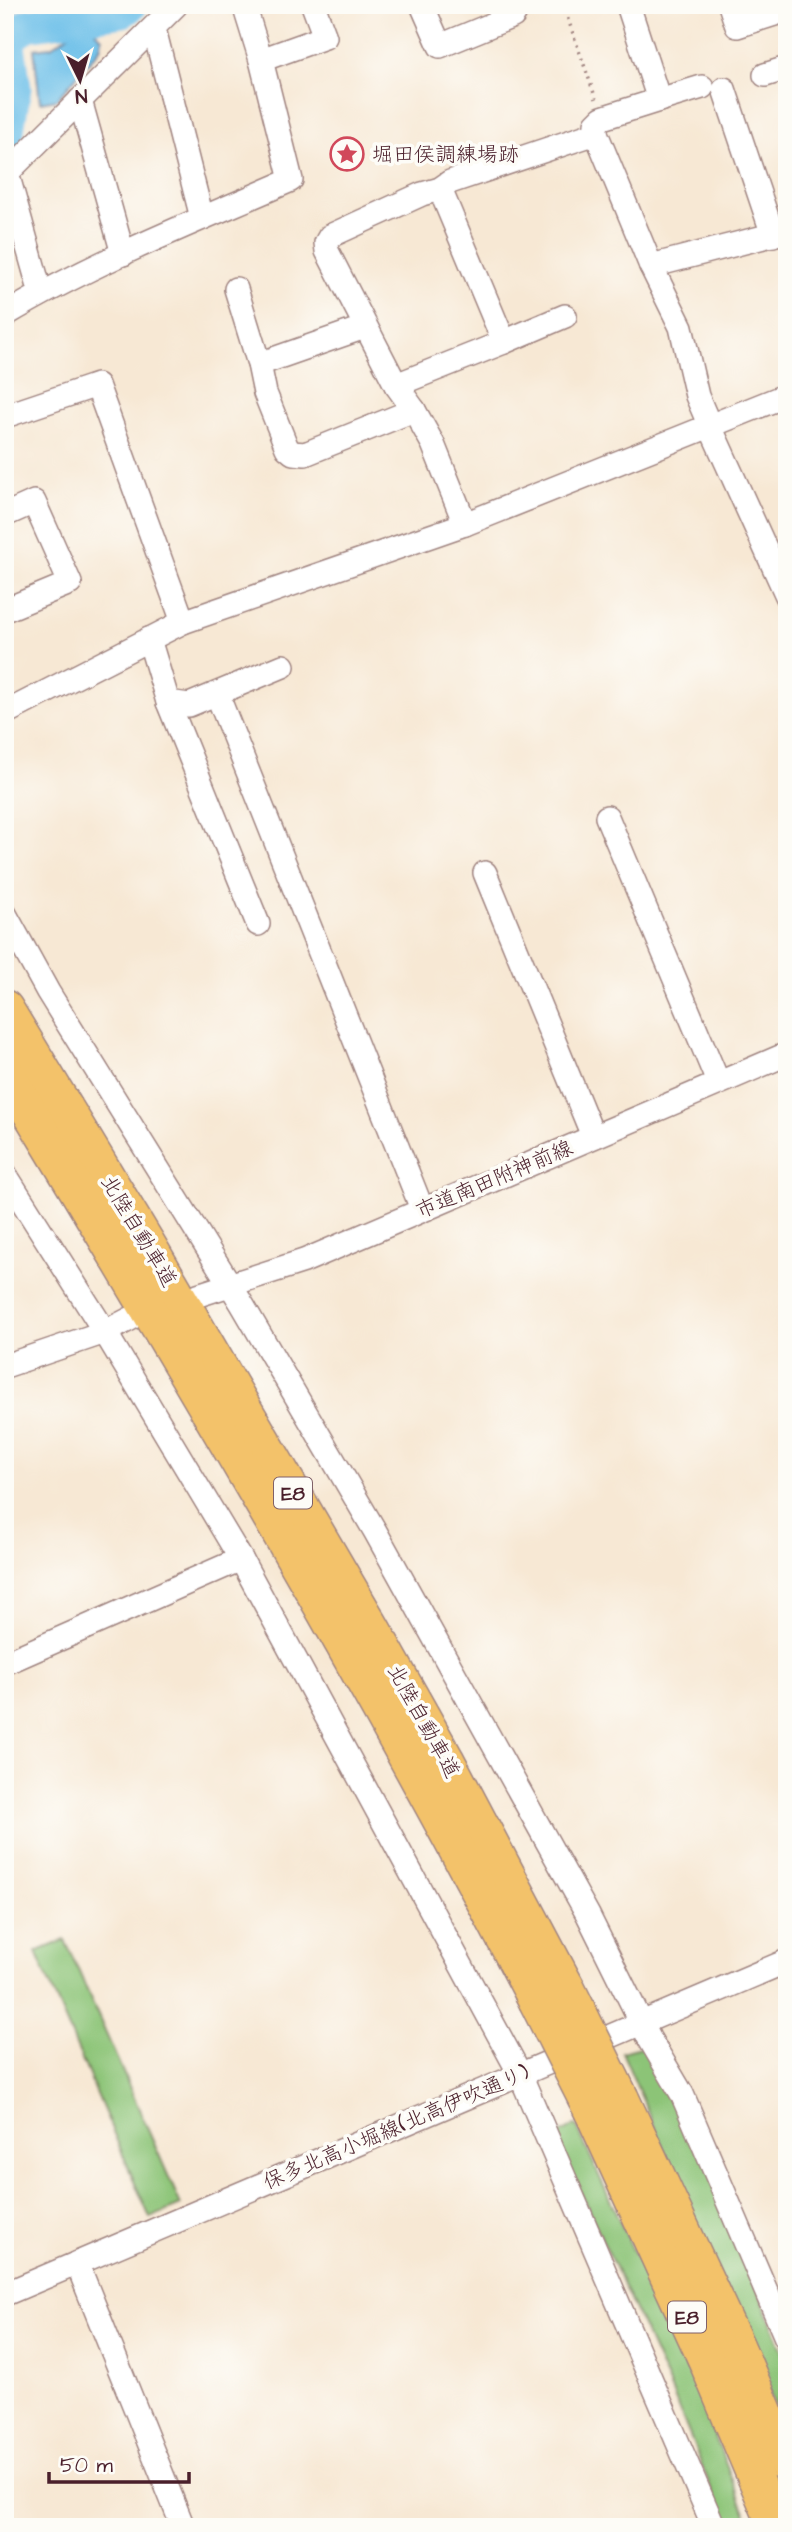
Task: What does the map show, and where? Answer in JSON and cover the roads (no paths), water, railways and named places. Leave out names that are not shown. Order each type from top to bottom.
[{"type":"highway","name":"北陸自動車道","points":[[5,1008],[147,1243],[453,1770],[551,1993],[606,2104],[737,2347],[787,2464]]},
{"type":"highway","name":"北陸自動車道","points":[[5,1071],[127,1272],[341,1638],[416,1772],[551,1993]]},
{"type":"highway","name":"北陸自動車道","points":[[606,2104],[706,2360],[776,2527]]},
{"type":"street","points":[[41,294],[6,174],[176,5]]},
{"type":"street","points":[[5,315],[41,294],[123,254],[291,180],[261,60],[244,5]]},
{"type":"street","points":[[261,60],[325,37],[313,5]]},
{"type":"street","points":[[422,5],[440,46],[513,16],[517,5]]},
{"type":"street","points":[[628,5],[659,100]]},
{"type":"street","points":[[730,5],[737,26],[787,10]]},
{"type":"street","points":[[154,29],[202,218]]},
{"type":"street","points":[[465,524],[433,444],[365,327],[327,251],[327,239],[422,194],[440,189],[450,182],[659,100],[713,88],[780,233],[651,266]]},
{"type":"street","points":[[80,100],[123,254]]},
{"type":"street","points":[[599,125],[651,266],[681,327],[697,396],[787,596]]},
{"type":"street","points":[[440,189],[504,342]]},
{"type":"street","points":[[236,289],[265,393],[289,451],[304,454],[414,410]]},
{"type":"street","points":[[396,384],[565,316]]},
{"type":"street","points":[[259,365],[365,327]]},
{"type":"street","points":[[5,416],[97,385],[183,622]]},
{"type":"street","points":[[5,713],[183,622],[465,524],[787,395]]},
{"type":"street","points":[[5,515],[34,502],[70,583],[5,610]]},
{"type":"street","points":[[149,639],[168,702],[258,924]]},
{"type":"street","points":[[168,702],[189,705],[283,666]]},
{"type":"street","points":[[217,694],[422,1209]]},
{"type":"street","points":[[607,817],[718,1082]]},
{"type":"street","points":[[485,873],[593,1136]]},
{"type":"street","points":[[5,914],[48,992],[229,1285],[375,1531],[588,1915],[641,2023],[682,2094],[787,2340]]},
{"type":"street","name":"市道南田附神前線","points":[[198,1295],[304,1261],[787,1054]]},
{"type":"street","points":[[5,1174],[105,1332],[241,1559],[520,2074],[714,2527]]},
{"type":"street","points":[[5,1367],[105,1332],[130,1319]]},
{"type":"street","points":[[5,1662],[241,1559]]},
{"type":"street","name":"保多北高小堀線(北高伊吹通り)","points":[[5,2294],[787,1961]]},
{"type":"street","points":[[77,2263],[183,2527]]},
{"type":"water","points":[[91,27],[102,38],[100,49],[57,99],[40,102],[34,49],[51,47],[79,28]]},
{"type":"waterway","points":[[5,148],[15,88],[8,39],[27,25],[123,11],[131,5]]},
{"type":"place","name":"堀田侯調練場跡","points":[[347,154]]}]
